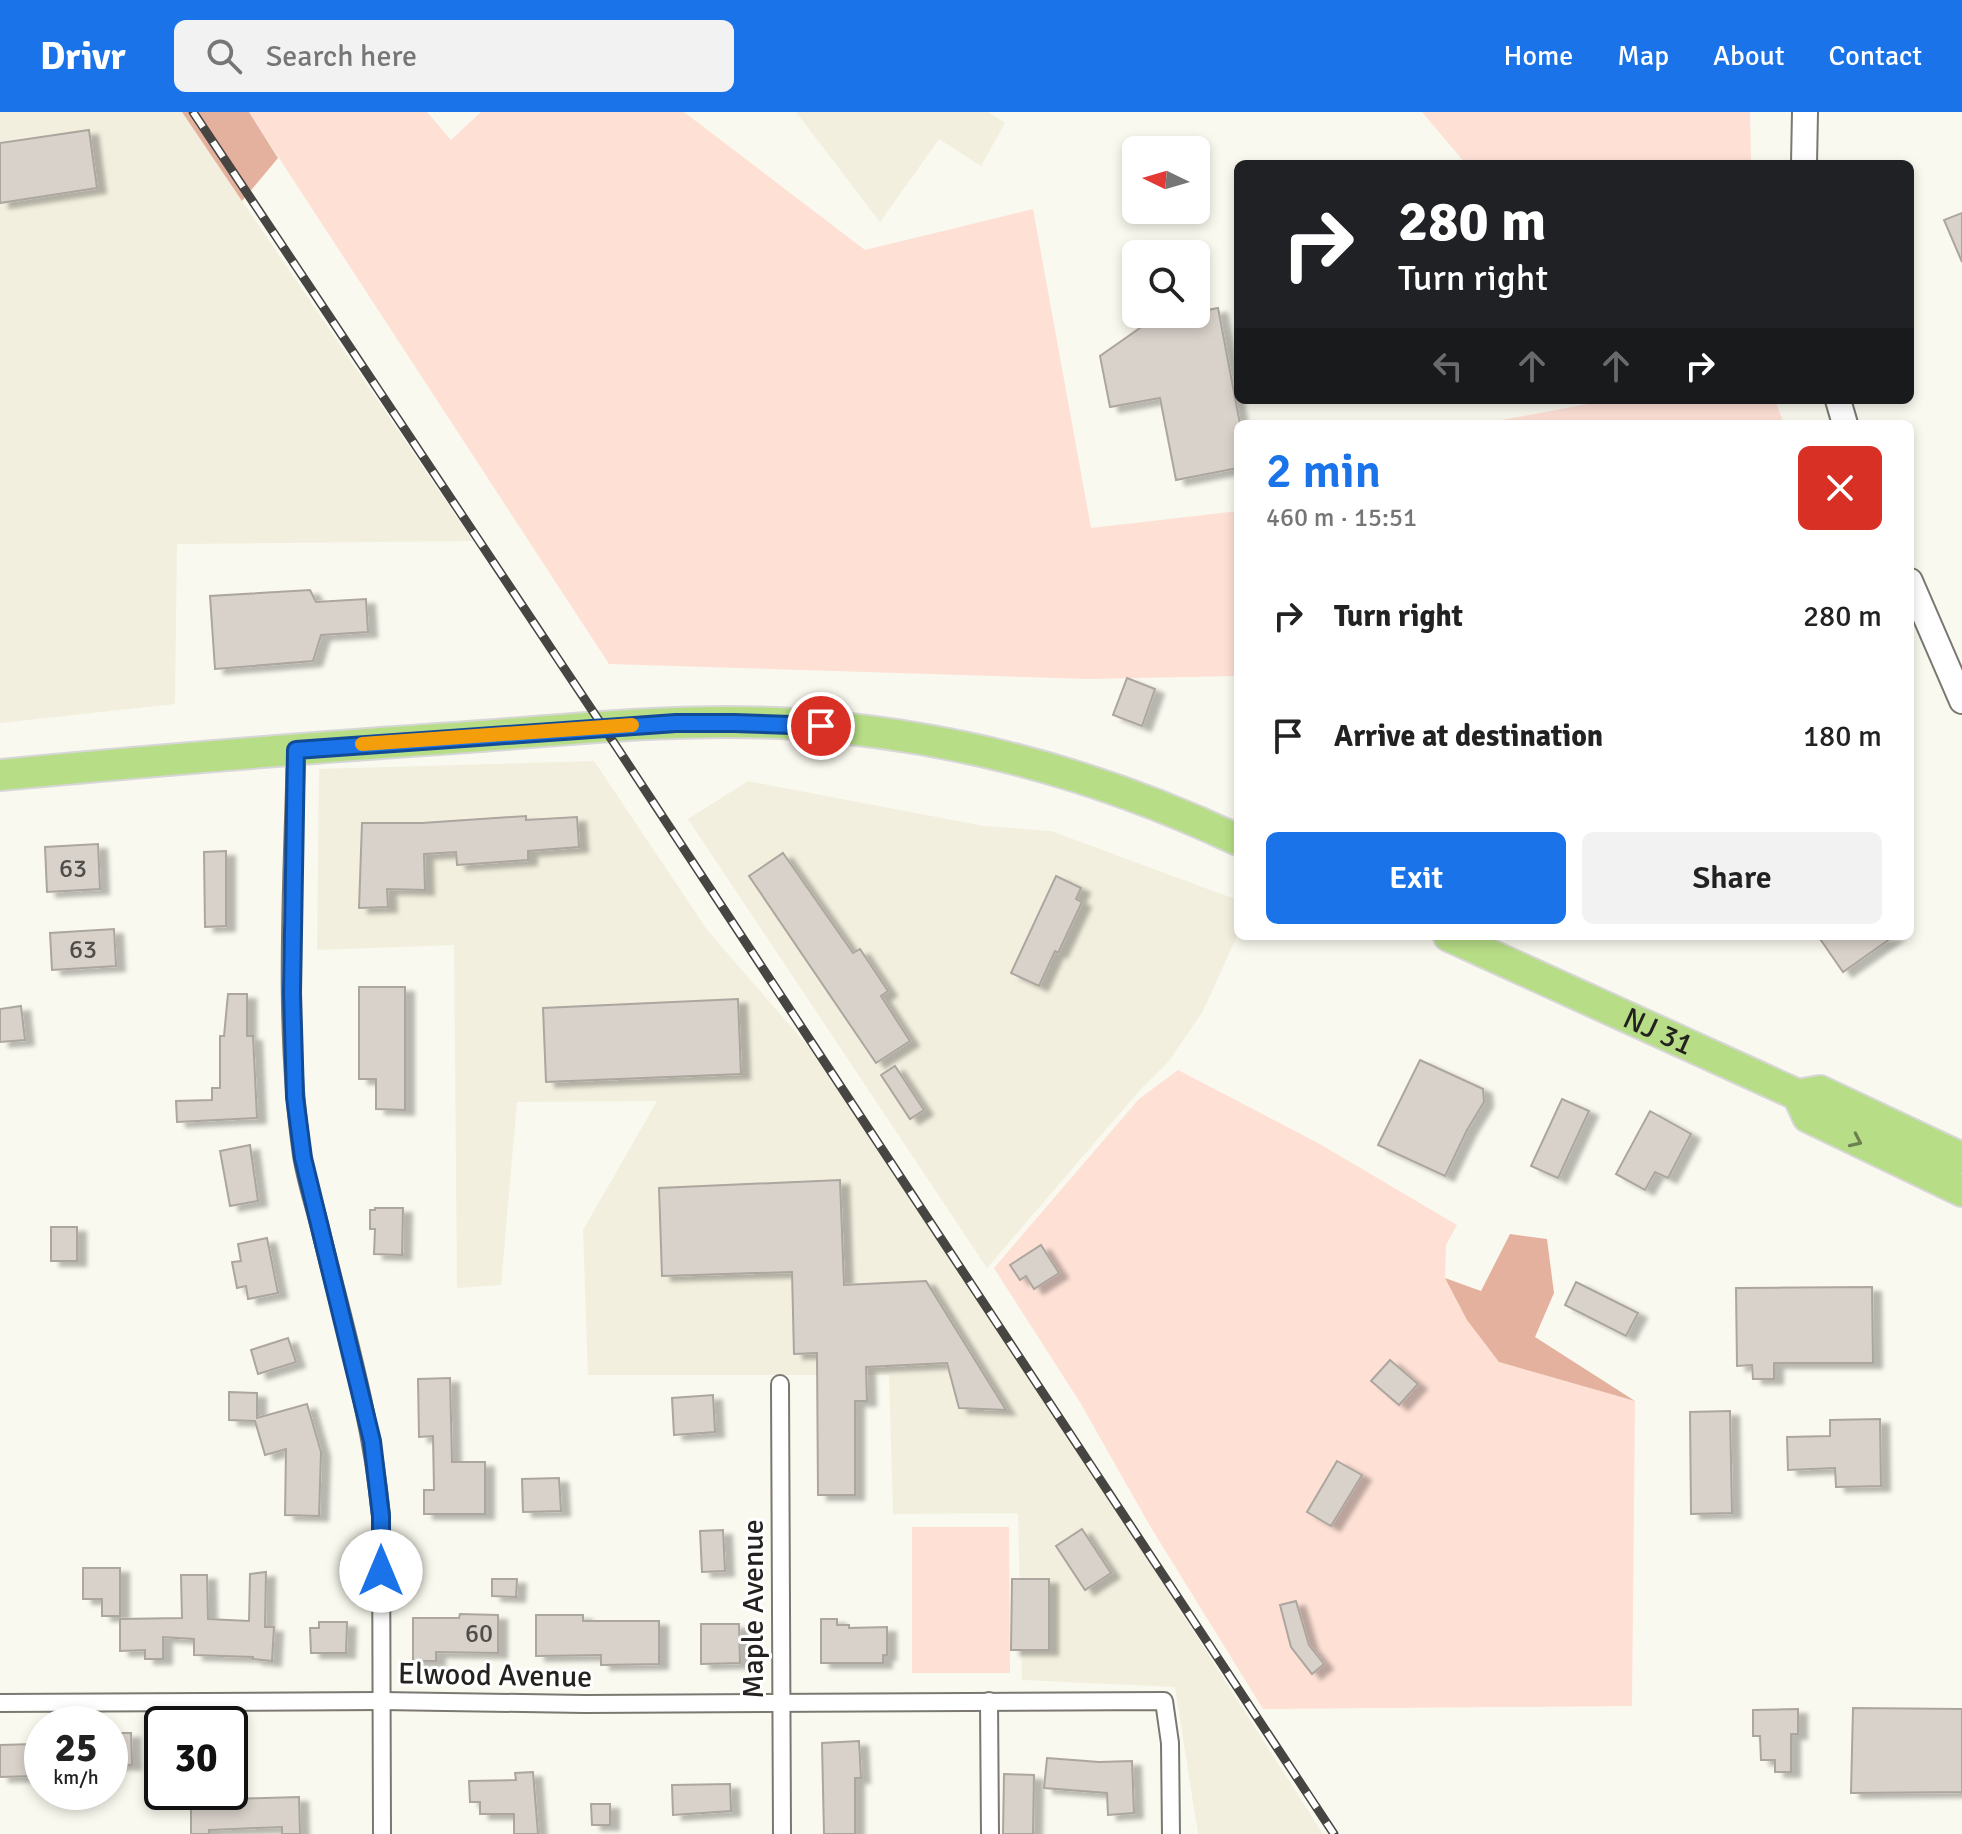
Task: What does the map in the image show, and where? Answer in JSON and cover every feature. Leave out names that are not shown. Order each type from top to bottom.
[{"type":"highway","points":[[0,775],[676,723],[792,724],[959,744],[1013,757],[1116,789],[1234,838]]},
{"type":"highway","name":"NJ 31","points":[[1457,940],[1798,1095],[1820,1091],[1962,1158]]},
{"type":"highway","name":"NJ 31","points":[[1798,1095],[1808,1117],[1962,1191]]},
{"type":"street","points":[[1804,160],[1805,112]]},
{"type":"street","points":[[1914,590],[1962,701]]},
{"type":"street","points":[[296,750],[292,993],[295,1097],[303,1158],[372,1441],[381,1516],[382,1834]]},
{"type":"street","name":"Maple Avenue","points":[[780,1384],[782,1834]]},
{"type":"street","points":[[989,1701],[990,1834]]},
{"type":"street","name":"Elwood Avenue","points":[[0,1703],[1164,1701],[1170,1732],[1171,1834]]},
{"type":"shaded area","points":[[0,112],[182,112],[473,541],[177,544],[175,704],[0,723]]},
{"type":"shaded area","points":[[182,112],[249,112],[278,158],[242,201]]},
{"type":"shaded area","points":[[249,112],[427,112],[451,140],[481,112],[684,112],[865,250],[1033,209],[1091,528],[1234,511],[1234,676],[1087,679],[609,664]]},
{"type":"shaded area","points":[[796,112],[988,112],[1005,123],[981,166],[939,139],[880,222]]},
{"type":"shaded area","points":[[1422,112],[1750,112],[1751,160],[1463,160]]},
{"type":"shaded area","points":[[1588,404],[1776,404],[1782,420],[1502,420]]},
{"type":"shaded area","points":[[594,761],[708,931],[853,1098],[1323,1834],[1198,1834],[1175,1687],[1022,1680],[1018,1513],[893,1514],[889,1375],[588,1375],[583,1230],[657,1101],[517,1102],[501,1285],[457,1288],[454,945],[317,950],[319,769]]},
{"type":"shaded area","points":[[748,781],[984,826],[1051,831],[1234,899],[1235,940],[1203,1011],[1169,1061],[1140,1090],[987,1268],[688,819]]},
{"type":"shaded area","points":[[1178,1070],[1318,1143],[1457,1225],[1446,1245],[1445,1278],[1499,1362],[1635,1401],[1632,1706],[1263,1709],[1150,1526],[1081,1404],[994,1268],[1139,1099]]},
{"type":"shaded area","points":[[1510,1234],[1547,1239],[1554,1293],[1535,1337],[1635,1401],[1499,1362],[1467,1320],[1445,1278],[1481,1291]]},
{"type":"shaded area","points":[[912,1527],[1009,1527],[1010,1673],[912,1673]]},
{"type":"building","points":[[89,130],[97,188],[0,203],[0,143]]},
{"type":"building","points":[[1962,213],[1962,262],[1944,220]]},
{"type":"building","points":[[1218,308],[1239,420],[1234,420],[1234,469],[1176,480],[1160,398],[1110,407],[1100,356],[1140,328],[1210,328],[1210,310]]},
{"type":"building","points":[[310,590],[316,602],[366,599],[368,632],[321,635],[313,661],[215,669],[210,596]]},
{"type":"building","points":[[1127,678],[1155,689],[1142,726],[1113,715]]},
{"type":"building","points":[[526,816],[526,820],[577,817],[579,847],[528,851],[528,860],[457,865],[456,852],[424,854],[425,890],[387,889],[388,907],[359,908],[362,823],[422,823]]},
{"type":"building","points":[[98,844],[100,889],[47,892],[45,847]]},
{"type":"building","points":[[226,851],[226,926],[205,927],[204,852]]},
{"type":"building","points":[[783,853],[853,953],[860,949],[888,991],[881,996],[910,1041],[876,1063],[749,876]]},
{"type":"building","points":[[1056,876],[1081,888],[1076,899],[1082,902],[1039,986],[1011,973]]},
{"type":"building","points":[[114,929],[116,966],[52,970],[50,933]]},
{"type":"building","points":[[1821,940],[1888,940],[1843,972]]},
{"type":"building","points":[[359,987],[405,987],[405,1110],[376,1109],[376,1079],[359,1079]]},
{"type":"building","points":[[228,994],[247,994],[247,1036],[253,1036],[257,1118],[177,1122],[176,1101],[212,1100],[212,1088],[220,1088],[220,1036],[224,1036]]},
{"type":"building","points":[[738,999],[741,1074],[546,1082],[543,1008]]},
{"type":"building","points":[[21,1006],[25,1040],[0,1042],[0,1009]]},
{"type":"building","points":[[1420,1060],[1483,1089],[1484,1102],[1445,1176],[1378,1145]]},
{"type":"building","points":[[895,1066],[924,1110],[910,1119],[881,1075]]},
{"type":"building","points":[[1562,1099],[1589,1111],[1558,1178],[1531,1166]]},
{"type":"building","points":[[1650,1111],[1691,1134],[1668,1178],[1655,1172],[1645,1190],[1616,1174]]},
{"type":"building","points":[[250,1145],[258,1201],[230,1206],[220,1151]]},
{"type":"building","points":[[840,1180],[844,1285],[926,1281],[1006,1410],[959,1408],[947,1363],[866,1367],[867,1401],[855,1401],[855,1495],[818,1495],[817,1353],[794,1354],[792,1272],[662,1276],[659,1188]]},
{"type":"building","points":[[403,1208],[402,1255],[374,1254],[375,1229],[370,1229],[370,1210]]},
{"type":"building","points":[[51,1227],[77,1227],[77,1261],[51,1261]]},
{"type":"building","points":[[267,1238],[278,1293],[248,1299],[246,1286],[237,1288],[232,1262],[241,1261],[238,1244]]},
{"type":"building","points":[[1041,1245],[1059,1273],[1034,1289],[1026,1276],[1020,1280],[1010,1265]]},
{"type":"building","points":[[1576,1282],[1638,1313],[1626,1336],[1565,1305]]},
{"type":"building","points":[[1872,1287],[1873,1363],[1774,1363],[1774,1379],[1753,1379],[1752,1365],[1737,1366],[1736,1288]]},
{"type":"building","points":[[288,1338],[296,1362],[258,1374],[251,1350]]},
{"type":"building","points":[[1390,1360],[1418,1384],[1399,1405],[1371,1381]]},
{"type":"building","points":[[450,1378],[452,1462],[485,1462],[485,1514],[424,1514],[424,1490],[434,1490],[433,1436],[419,1437],[418,1379]]},
{"type":"building","points":[[229,1392],[257,1393],[257,1418],[307,1404],[321,1452],[319,1516],[285,1515],[286,1449],[265,1455],[255,1421],[229,1420]]},
{"type":"building","points":[[713,1395],[715,1432],[674,1435],[672,1398]]},
{"type":"building","points":[[1730,1411],[1732,1513],[1691,1514],[1690,1412]]},
{"type":"building","points":[[1880,1419],[1881,1486],[1836,1487],[1835,1468],[1788,1470],[1787,1437],[1830,1436],[1830,1420]]},
{"type":"building","points":[[1337,1461],[1362,1475],[1331,1526],[1307,1512]]},
{"type":"building","points":[[559,1478],[561,1511],[523,1512],[522,1479]]},
{"type":"building","points":[[1082,1529],[1111,1573],[1085,1590],[1056,1546]]},
{"type":"building","points":[[723,1530],[725,1571],[702,1572],[700,1531]]},
{"type":"building","points":[[83,1568],[120,1568],[120,1616],[102,1616],[102,1599],[83,1599]]},
{"type":"building","points":[[266,1572],[265,1627],[274,1627],[272,1661],[253,1657],[194,1655],[194,1639],[163,1637],[163,1659],[145,1659],[145,1650],[120,1651],[120,1619],[182,1618],[181,1575],[207,1575],[208,1619],[249,1621],[250,1574]]},
{"type":"building","points":[[492,1579],[517,1579],[516,1597],[492,1596]]},
{"type":"building","points":[[1012,1579],[1049,1579],[1049,1650],[1011,1650]]},
{"type":"building","points":[[1296,1601],[1309,1645],[1324,1664],[1312,1674],[1291,1647],[1280,1605]]},
{"type":"building","points":[[460,1614],[498,1615],[498,1653],[436,1652],[436,1661],[413,1661],[413,1618],[459,1618]]},
{"type":"building","points":[[536,1615],[583,1615],[583,1621],[659,1621],[659,1664],[601,1665],[601,1655],[536,1656]]},
{"type":"building","points":[[821,1619],[837,1619],[837,1625],[849,1625],[849,1628],[887,1627],[887,1655],[883,1655],[883,1663],[821,1663]]},
{"type":"building","points":[[319,1622],[347,1622],[346,1653],[311,1653],[310,1628],[319,1628]]},
{"type":"building","points":[[701,1624],[739,1624],[740,1663],[701,1664]]},
{"type":"building","points":[[1853,1708],[1962,1709],[1962,1792],[1851,1793]]},
{"type":"building","points":[[1798,1709],[1798,1734],[1791,1734],[1791,1772],[1775,1772],[1775,1760],[1761,1760],[1760,1736],[1753,1736],[1753,1710]]},
{"type":"building","points":[[128,1733],[131,1733],[132,1765],[128,1765]]},
{"type":"building","points":[[859,1741],[861,1778],[855,1778],[855,1834],[824,1834],[822,1743]]},
{"type":"building","points":[[24,1744],[24,1776],[0,1777],[0,1745]]},
{"type":"building","points":[[1047,1758],[1132,1761],[1134,1813],[1108,1815],[1107,1793],[1044,1788]]},
{"type":"building","points":[[533,1772],[538,1834],[514,1834],[514,1814],[480,1814],[480,1802],[470,1802],[469,1781],[516,1780],[515,1773]]},
{"type":"building","points":[[1004,1774],[1034,1775],[1033,1834],[1003,1834]]},
{"type":"building","points":[[730,1784],[731,1811],[673,1815],[672,1785]]},
{"type":"building","points":[[299,1797],[300,1834],[282,1834],[282,1827],[209,1830],[209,1834],[191,1834],[191,1810],[248,1810],[248,1798]]},
{"type":"building","points":[[591,1804],[610,1804],[610,1825],[592,1825]]},
{"type":"railway","points":[[193,112],[618,749],[1334,1834]]},
{"type":"slow traffic","points":[[362,744],[632,725]]},
{"type":"route","points":[[381,1571],[381,1516],[372,1441],[303,1158],[295,1097],[292,993],[296,750],[676,723],[821,726]]}]
